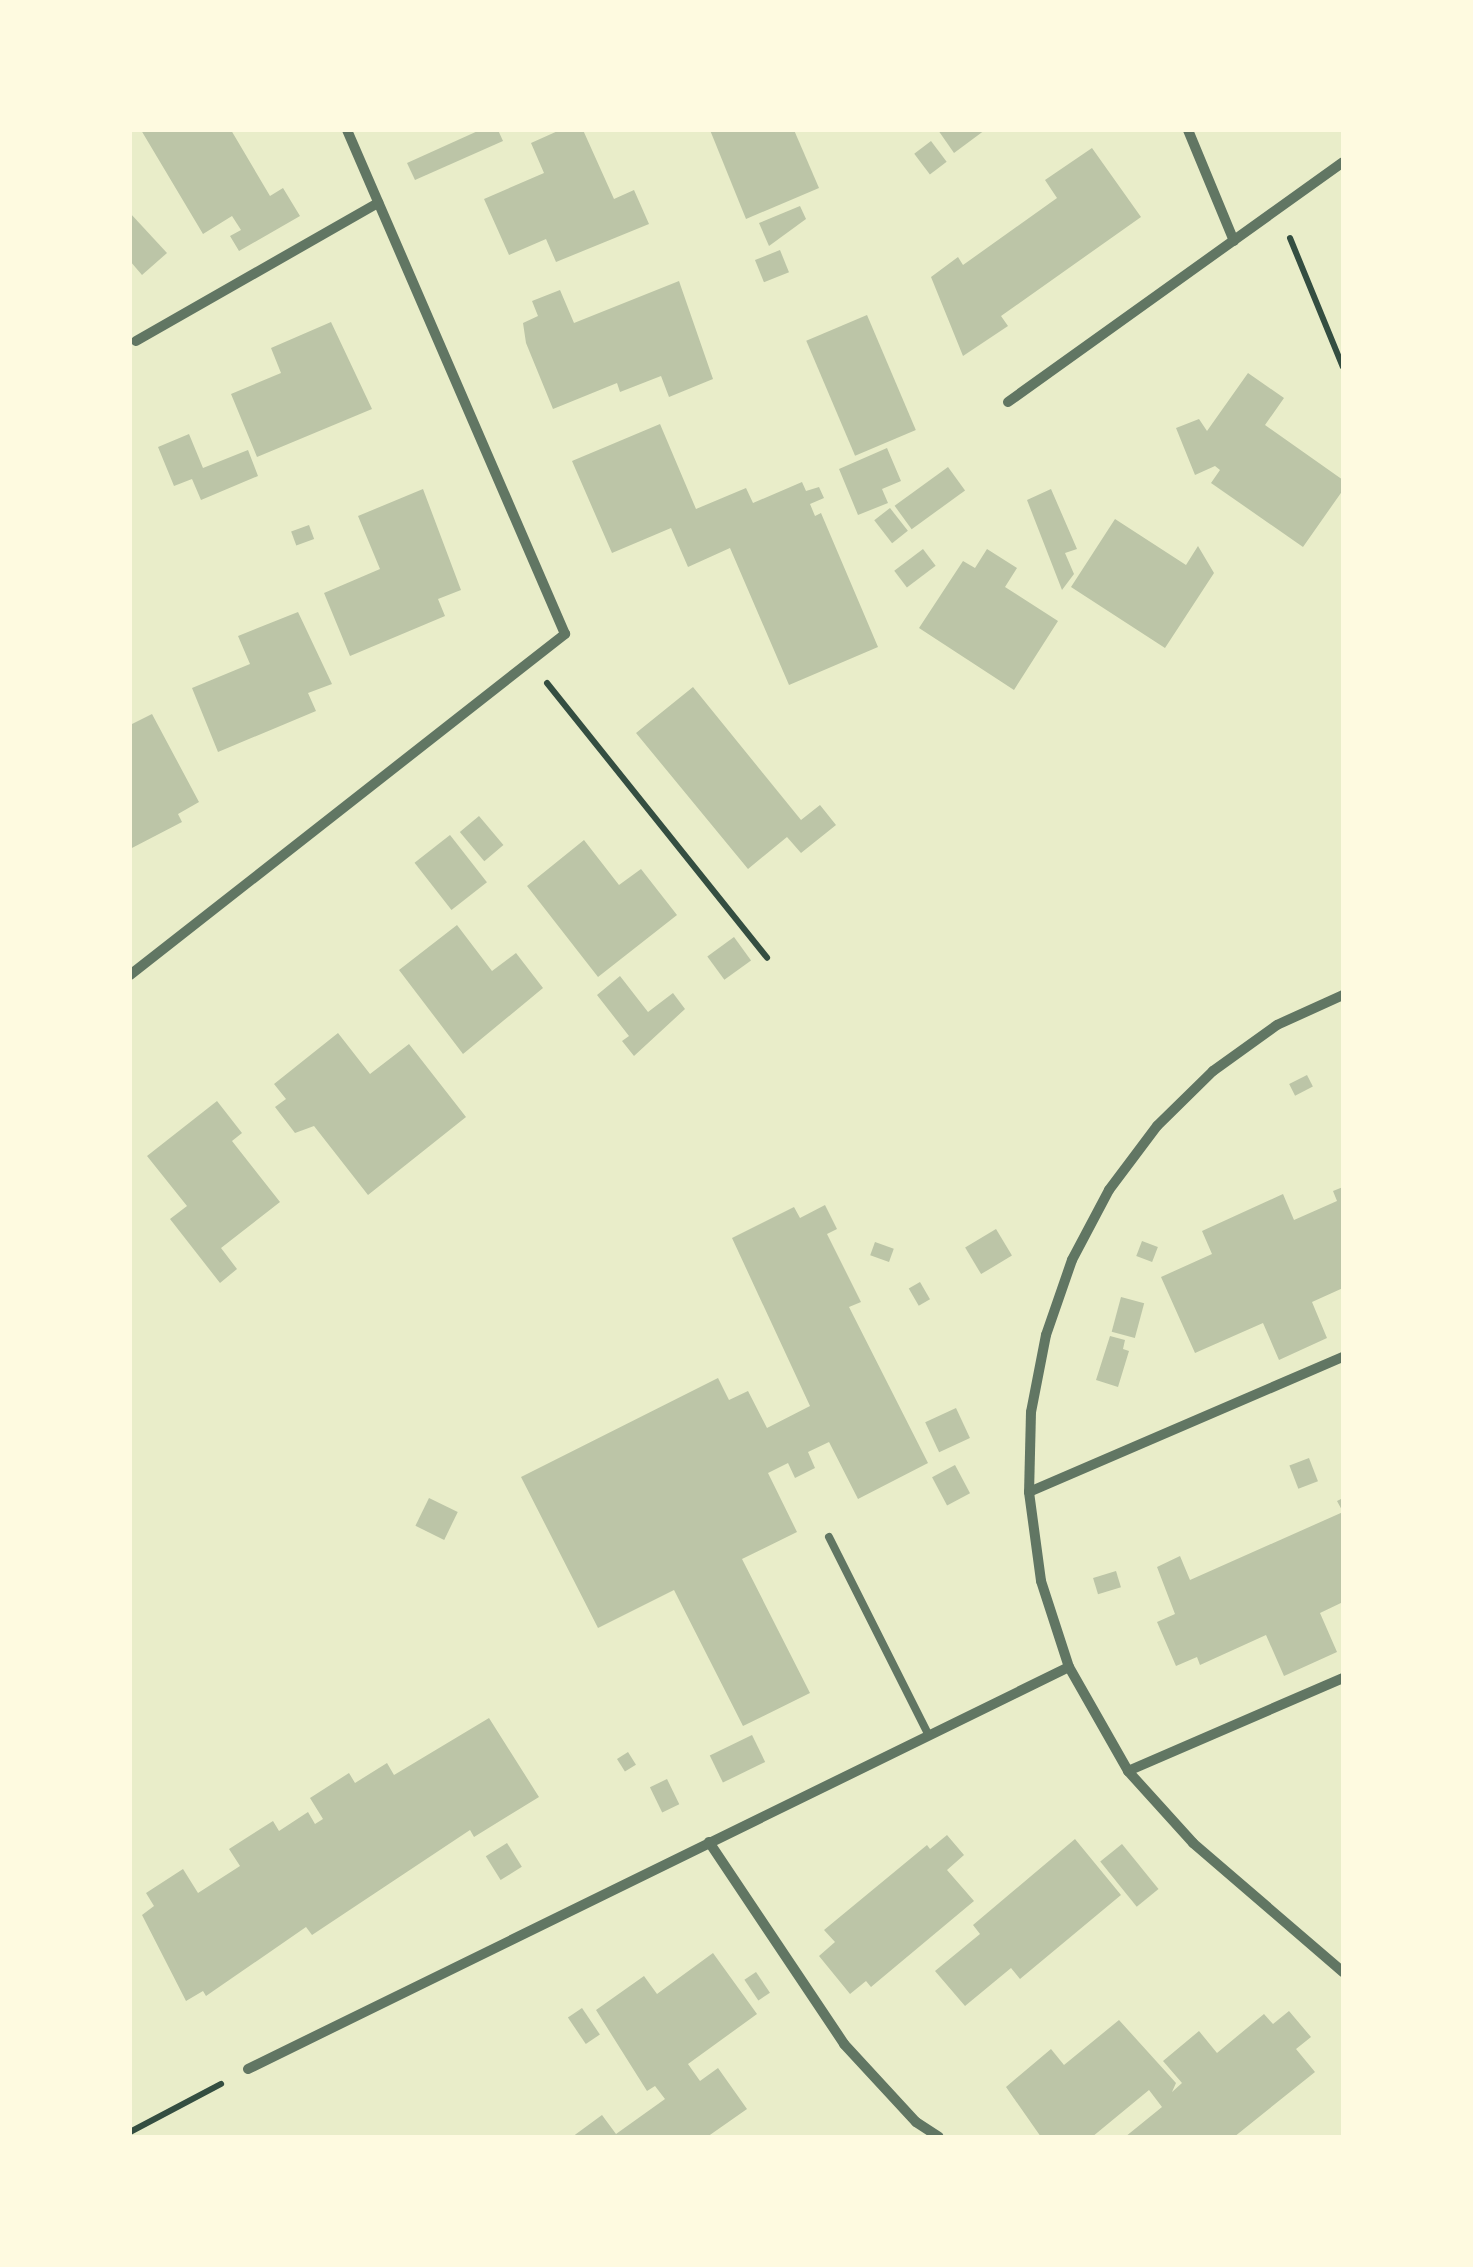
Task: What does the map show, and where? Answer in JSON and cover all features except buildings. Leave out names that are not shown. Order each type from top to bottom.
[{"type":"street","points":[[130,974],[528,659],[565,634],[347,130]]},
{"type":"street","points":[[1188,130],[1234,240]]},
{"type":"street","points":[[1008,402],[1343,162]]},
{"type":"street","points":[[136,341],[378,202]]},
{"type":"street","points":[[1343,995],[1277,1025],[1213,1071],[1156,1126],[1109,1190],[1072,1260],[1046,1334],[1031,1412],[1029,1492],[1041,1581],[1069,1667],[1128,1772],[1192,1843],[1343,1972]]},
{"type":"street","points":[[1029,1492],[1343,1357]]},
{"type":"street","points":[[248,2069],[1069,1667]]},
{"type":"street","points":[[1128,1772],[1343,1678]]},
{"type":"street","points":[[708,1842],[844,2044],[916,2122],[939,2137]]},
{"type":"lane","points":[[829,1537],[928,1734]]},
{"type":"path","points":[[1278,209],[1343,368]]},
{"type":"path","points":[[528,659],[767,958]]},
{"type":"path","points":[[130,2132],[248,2069]]}]
